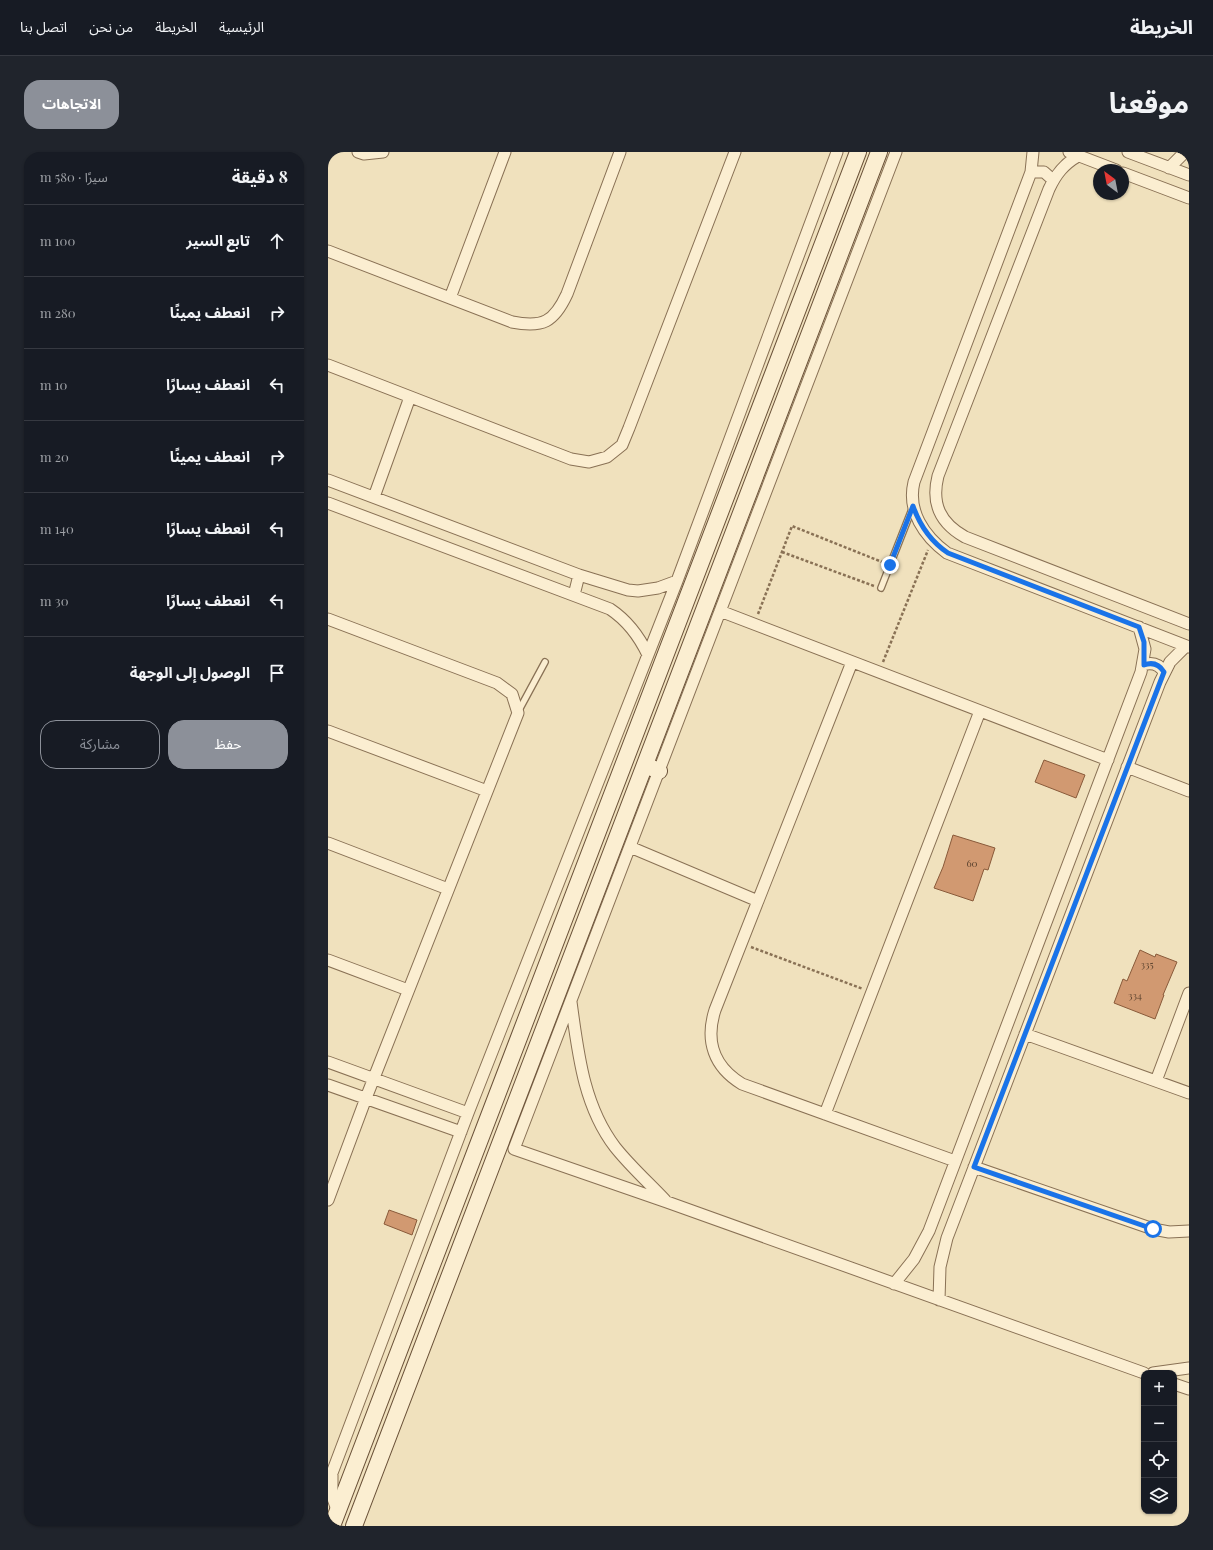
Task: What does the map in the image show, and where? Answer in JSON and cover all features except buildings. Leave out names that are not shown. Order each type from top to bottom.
[{"type":"street","points":[[358,152],[364,154],[382,152]]},
{"type":"street","points":[[450,298],[505,152]]},
{"type":"street","points":[[328,250],[512,322],[529,325],[546,321],[560,310],[620,152]]},
{"type":"street","points":[[328,365],[571,459],[589,462],[607,457],[622,445],[735,152]]},
{"type":"street","points":[[335,1519],[332,1496],[332,1473],[468,1113],[677,580],[837,152]]},
{"type":"street","points":[[335,1519],[858,152]]},
{"type":"street","points":[[354,1526],[507,1147],[652,768],[879,152]]},
{"type":"street","points":[[507,1147],[570,1001],[630,847],[652,768],[720,611],[896,152]]},
{"type":"street","points":[[939,1300],[939,1278],[943,1252],[974,1167],[1164,672],[1170,662],[1188,646],[957,557],[939,547],[932,540],[920,524],[913,506],[912,494],[914,482],[1032,172],[1033,152]]},
{"type":"street","points":[[1128,152],[1189,175]]},
{"type":"street","points":[[1169,168],[1185,152]]},
{"type":"street","points":[[1100,164],[1074,154],[1054,180],[938,476],[936,503],[944,520],[950,527],[965,538],[1189,624]]},
{"type":"street","points":[[1032,172],[1044,172],[1054,180]]},
{"type":"street","points":[[1129,175],[1189,198]]},
{"type":"street","points":[[374,497],[410,397]]},
{"type":"street","points":[[328,480],[579,574],[628,590],[638,591],[658,588],[677,580]]},
{"type":"street","points":[[328,503],[610,609],[620,616],[636,633],[648,655]]},
{"type":"street","points":[[574,595],[579,574]]},
{"type":"street","points":[[720,611],[1108,760]]},
{"type":"street","points":[[328,619],[497,683],[512,694],[518,712],[329,1193]]},
{"type":"street","points":[[894,1284],[914,1259],[922,1245],[1144,665],[1144,642],[1139,627]]},
{"type":"street","points":[[852,662],[712,1020],[711,1041],[717,1059],[728,1074],[742,1084],[955,1161]]},
{"type":"street","points":[[1144,665],[1154,663],[1164,672]]},
{"type":"street","points":[[825,1114],[980,711]]},
{"type":"street","points":[[328,731],[487,791]]},
{"type":"street","points":[[1127,767],[1189,791]]},
{"type":"street","points":[[328,843],[448,889]]},
{"type":"street","points":[[630,847],[758,901]]},
{"type":"street","points":[[328,960],[408,990]]},
{"type":"street","points":[[1156,1081],[1189,993]]},
{"type":"street","points":[[570,1001],[583,1076],[593,1107],[615,1147],[667,1202]]},
{"type":"street","points":[[1025,1034],[1189,1094]]},
{"type":"street","points":[[328,1062],[468,1113]]},
{"type":"street","points":[[328,1085],[461,1132]]},
{"type":"street","points":[[481,1138],[667,1202],[1141,1372]]},
{"type":"street","points":[[974,1167],[1153,1229],[1169,1232],[1189,1231]]},
{"type":"street","points":[[1175,1370],[1189,1368]]},
{"type":"street","points":[[1177,1385],[1189,1389]]},
{"type":"lane","points":[[881,588],[913,506]]},
{"type":"lane","points":[[518,712],[545,662]]},
{"type":"path","points":[[755,624],[792,526],[890,565]]},
{"type":"path","points":[[879,672],[932,540]]},
{"type":"path","points":[[782,552],[881,588]]},
{"type":"path","points":[[742,943],[872,992]]},
{"type":"route","points":[[890,565],[913,506],[925,532],[939,547],[948,553],[1139,627],[1144,642],[1144,665],[1154,663],[1162,668],[1164,672],[974,1167],[1153,1229]]}]
